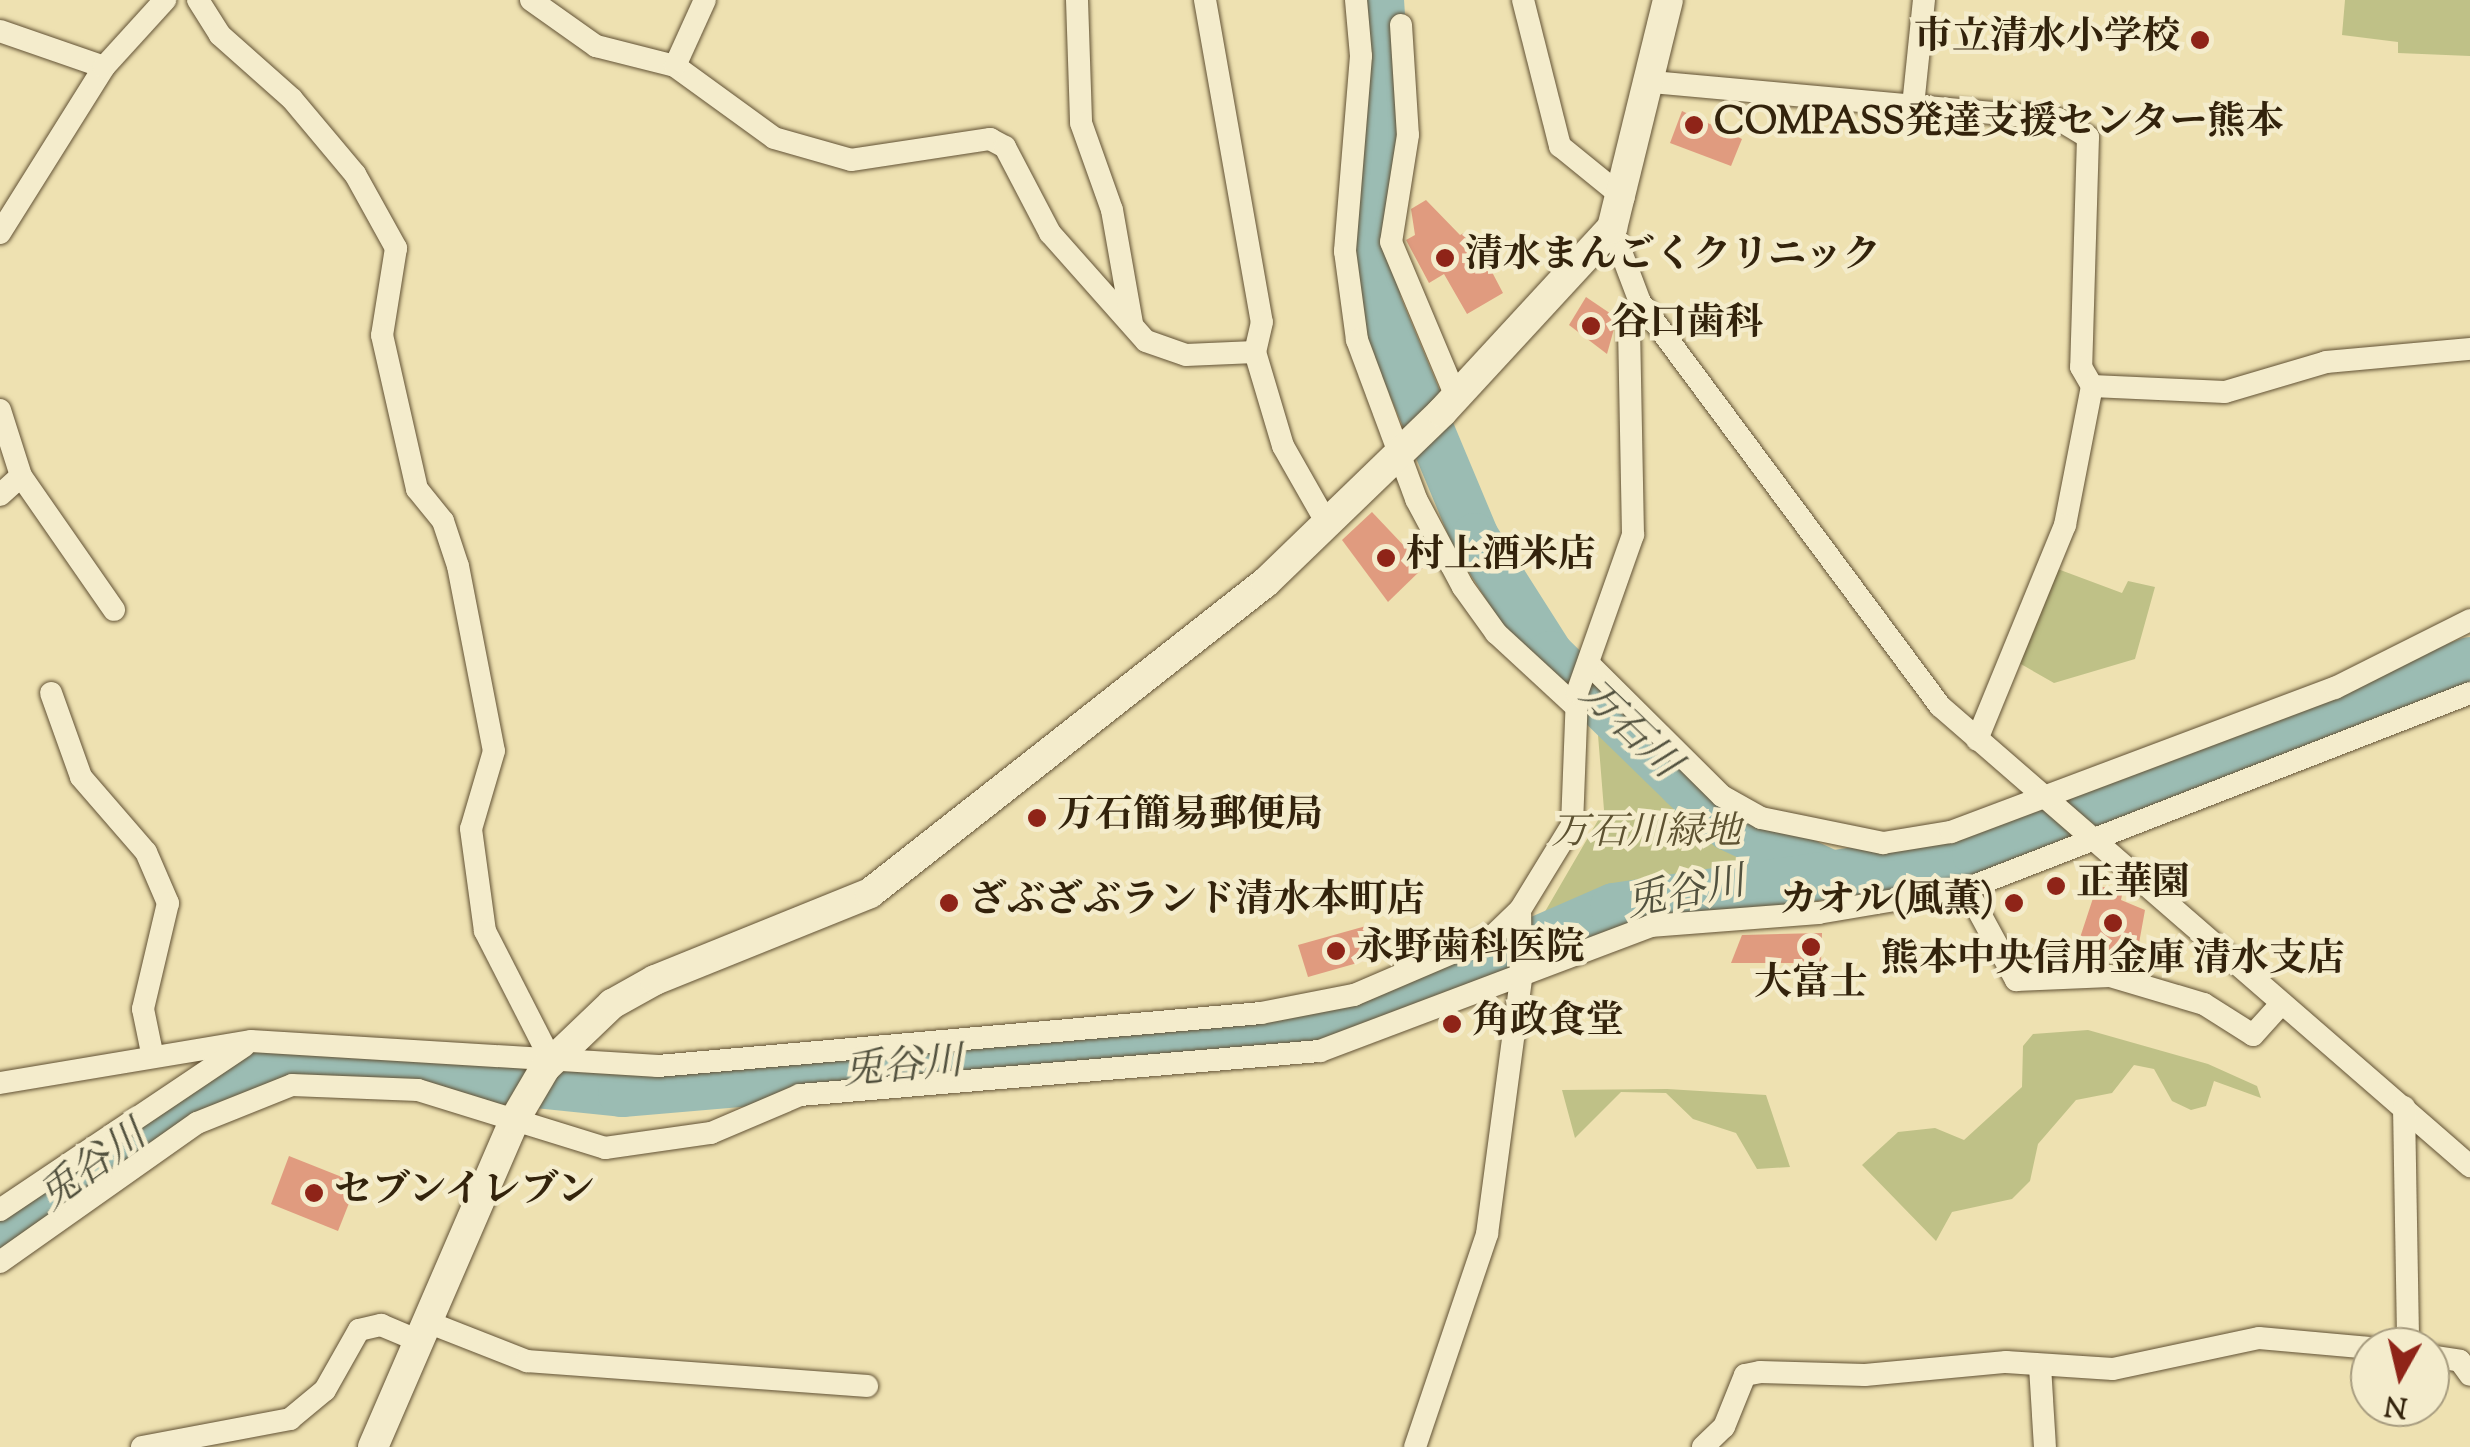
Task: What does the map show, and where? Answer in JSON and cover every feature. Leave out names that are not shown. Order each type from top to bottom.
[{"type":"street","points":[[0,233],[104,68],[166,0]]},
{"type":"street","points":[[198,0],[220,36],[355,174],[396,248],[382,335],[417,490],[442,521],[458,566],[494,751],[471,829],[486,931],[548,1065]]},
{"type":"street","points":[[531,0],[596,46],[675,66],[752,127],[838,158],[990,139],[1005,147],[1050,233],[1132,323],[1165,352],[1255,352]]},
{"type":"street","points":[[675,66],[705,0]]},
{"type":"street","points":[[1077,0],[1081,122],[1112,210],[1132,323]]},
{"type":"street","points":[[1205,0],[1262,322],[1255,352],[1283,446],[1325,520]]},
{"type":"street","points":[[1356,0],[1347,278],[1357,340],[1462,587],[1496,633],[1582,684],[1722,796],[1760,818],[1884,843],[1951,832],[2046,801],[2366,676],[2470,620]]},
{"type":"street","points":[[1522,0],[1560,146],[1624,198]]},
{"type":"street","points":[[374,1447],[421,1330],[520,1108],[548,1065],[612,1004],[655,980],[870,893],[1266,582],[1325,520],[1449,405],[1612,228],[1624,198],[1668,0]]},
{"type":"street","points":[[1913,106],[1924,0]]},
{"type":"street","points":[[1402,25],[1408,135],[1390,242],[1449,405]]},
{"type":"street","points":[[0,31],[104,68]]},
{"type":"street","points":[[1652,82],[2058,119],[2088,136],[2081,367],[2092,386],[2065,525],[1977,740]]},
{"type":"street","points":[[1612,228],[1640,302],[1859,600],[1977,740],[2470,1166]]},
{"type":"street","points":[[1415,1447],[1487,1234],[1521,968],[1522,921],[1572,825],[1582,684],[1633,535],[1630,328],[1640,302]]},
{"type":"street","points":[[2092,386],[2225,392],[2326,362],[2470,349]]},
{"type":"street","points":[[0,410],[22,476],[114,610]]},
{"type":"street","points":[[0,495],[22,476]]},
{"type":"street","points":[[52,693],[81,777],[146,852],[168,903],[143,1009],[152,1053]]},
{"type":"street","points":[[0,1262],[197,1123],[292,1085],[418,1090],[520,1108],[605,1148],[711,1133],[800,1095],[1320,1052],[1521,968],[1650,926],[1818,914],[1966,888],[2470,693]]},
{"type":"street","points":[[1966,888],[2016,980],[2110,976],[2204,1004],[2254,1035],[2282,1004]]},
{"type":"street","points":[[0,1084],[152,1053],[251,1042],[548,1065],[658,1066],[1310,1007],[1522,921]]},
{"type":"street","points":[[0,1210],[251,1042]]},
{"type":"street","points":[[2404,1107],[2408,1327]]},
{"type":"street","points":[[142,1447],[290,1420],[325,1390],[358,1330],[381,1325],[421,1330],[527,1361],[867,1386]]},
{"type":"street","points":[[1703,1447],[1724,1426],[1745,1376],[1760,1372],[2167,1364],[2259,1338],[2350,1346]]},
{"type":"street","points":[[2450,1359],[2460,1361],[2470,1374]]},
{"type":"street","points":[[2040,1366],[2045,1447]]},
{"type":"green space","points":[[2345,0],[2470,0],[2470,56],[2398,53],[2398,42],[2342,35]]},
{"type":"green space","points":[[2055,568],[2122,593],[2128,581],[2155,587],[2135,659],[2054,683],[2012,659]]},
{"type":"green space","name":"万石川緑地","points":[[1605,726],[1687,810],[1779,870],[1621,887],[1543,915],[1604,810],[1598,735]]},
{"type":"green space","points":[[2088,1030],[2208,1064],[2257,1086],[2261,1098],[2214,1081],[2206,1106],[2191,1110],[2172,1101],[2154,1069],[2134,1065],[2112,1093],[2076,1100],[2038,1144],[2030,1181],[2012,1199],[1952,1212],[1936,1241],[1862,1165],[1898,1132],[1935,1128],[1964,1140],[2022,1087],[2023,1046],[2033,1034]]},
{"type":"green space","points":[[1667,1089],[1766,1095],[1790,1167],[1757,1169],[1736,1133],[1693,1119],[1666,1093],[1621,1092],[1575,1138],[1562,1090]]},
{"type":"building","name":"COMPASS発達支援センター熊本","points":[[1682,111],[1742,139],[1731,166],[1670,143]]},
{"type":"building","name":"清水まんごくクリニック","points":[[1426,200],[1460,235],[1470,230],[1503,293],[1467,314],[1444,274],[1429,283],[1406,240],[1415,235],[1411,209]]},
{"type":"building","name":"谷口歯科","points":[[1586,297],[1617,318],[1607,354],[1569,325]]},
{"type":"building","name":"村上酒米店","points":[[1372,512],[1424,567],[1388,602],[1342,540]]},
{"type":"building","name":"熊本中央信用金庫 清水支店","points":[[2097,886],[2123,890],[2121,900],[2145,910],[2136,960],[2072,962]]},
{"type":"building","name":"永野歯科医院","points":[[1366,926],[1375,958],[1308,977],[1298,945]]},
{"type":"building","points":[[1822,933],[1821,963],[1731,963],[1742,935]]},
{"type":"building","name":"セブンイレブン","points":[[289,1156],[357,1183],[338,1231],[271,1204]]},
{"type":"waterway","name":"万石川","points":[[1380,0],[1384,64],[1365,240],[1378,305],[1475,537],[1550,655],[1683,785],[1729,827],[1824,871]]},
{"type":"waterway","name":"兎谷川","points":[[0,1238],[142,1130],[260,1070],[333,1063],[622,1093],[1263,1038],[1371,1013],[1614,907],[1976,853],[2470,661]]},
{"type":"place","name":"市立清水小学校","points":[[2200,40]]},
{"type":"place","name":"COMPASS発達支援センター熊本","points":[[1694,125]]},
{"type":"place","name":"清水まんごくクリニック","points":[[1445,258]]},
{"type":"place","name":"谷口歯科","points":[[1591,326]]},
{"type":"place","name":"村上酒米店","points":[[1386,558]]},
{"type":"place","name":"万石簡易郵便局","points":[[1037,818]]},
{"type":"place","name":"正華園","points":[[2056,886]]},
{"type":"place","name":"ざぶざぶランド清水本町店","points":[[949,903]]},
{"type":"place","name":"カオル(風薫)","points":[[2014,903]]},
{"type":"place","name":"熊本中央信用金庫 清水支店","points":[[2113,923]]},
{"type":"place","name":"大富士","points":[[1811,947]]},
{"type":"place","name":"永野歯科医院","points":[[1336,951]]},
{"type":"place","name":"角政食堂","points":[[1452,1024]]},
{"type":"place","name":"セブンイレブン","points":[[314,1193]]}]
